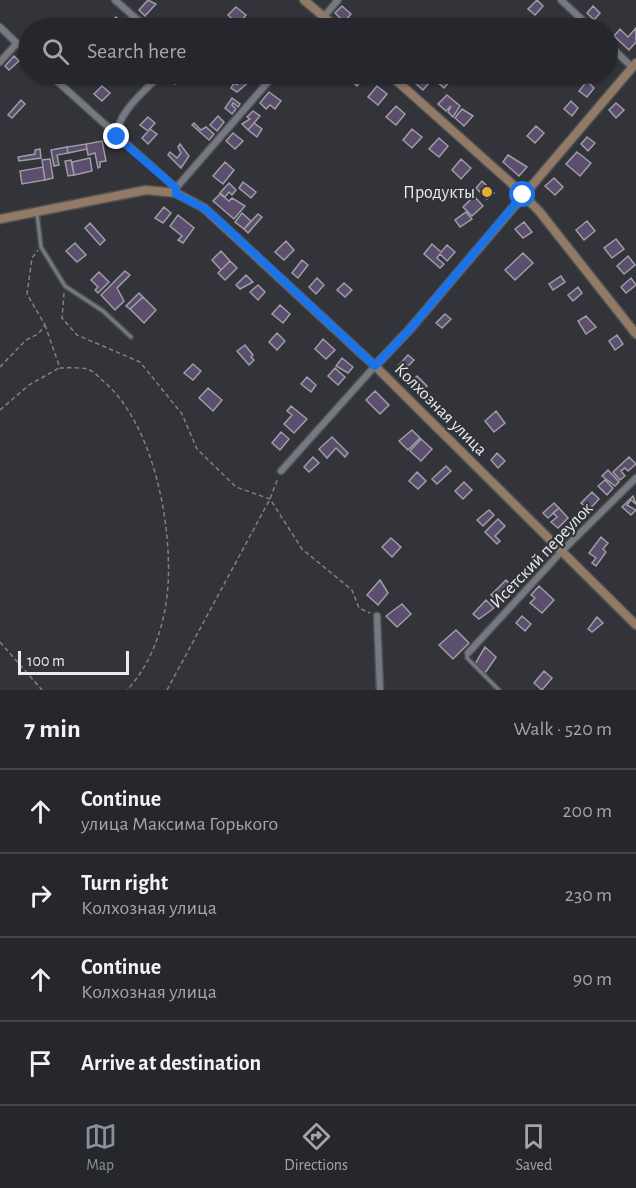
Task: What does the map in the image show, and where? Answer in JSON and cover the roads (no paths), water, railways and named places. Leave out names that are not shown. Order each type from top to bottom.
[{"type":"main road","points":[[304,0],[323,17]]},
{"type":"main road","points":[[618,84],[634,65]]},
{"type":"main road","points":[[400,84],[539,211],[636,334]]},
{"type":"main road","points":[[375,366],[410,329],[618,84]]},
{"type":"main road","name":"Колхозная улица","points":[[0,219],[146,190],[176,191],[189,199],[219,221],[375,366],[636,625]]},
{"type":"street","points":[[115,0],[136,18]]},
{"type":"street","points":[[323,17],[338,0]]},
{"type":"street","points":[[561,0],[580,18]]},
{"type":"street","points":[[0,27],[17,43],[0,62]]},
{"type":"street","points":[[618,52],[634,65]]},
{"type":"street","points":[[60,84],[176,191],[267,84]]},
{"type":"street","points":[[117,137],[117,128],[124,116],[153,84]]},
{"type":"street","points":[[281,471],[375,366]]},
{"type":"street","name":"Исетский переулок","points":[[468,653],[561,552],[636,478]]},
{"type":"street","points":[[377,616],[380,690]]},
{"type":"lane","points":[[36,211],[41,247],[65,286],[103,311],[130,337]]},
{"type":"lane","points":[[468,653],[467,658],[499,690]]},
{"type":"place","name":"Продукты","points":[[487,192]]}]
